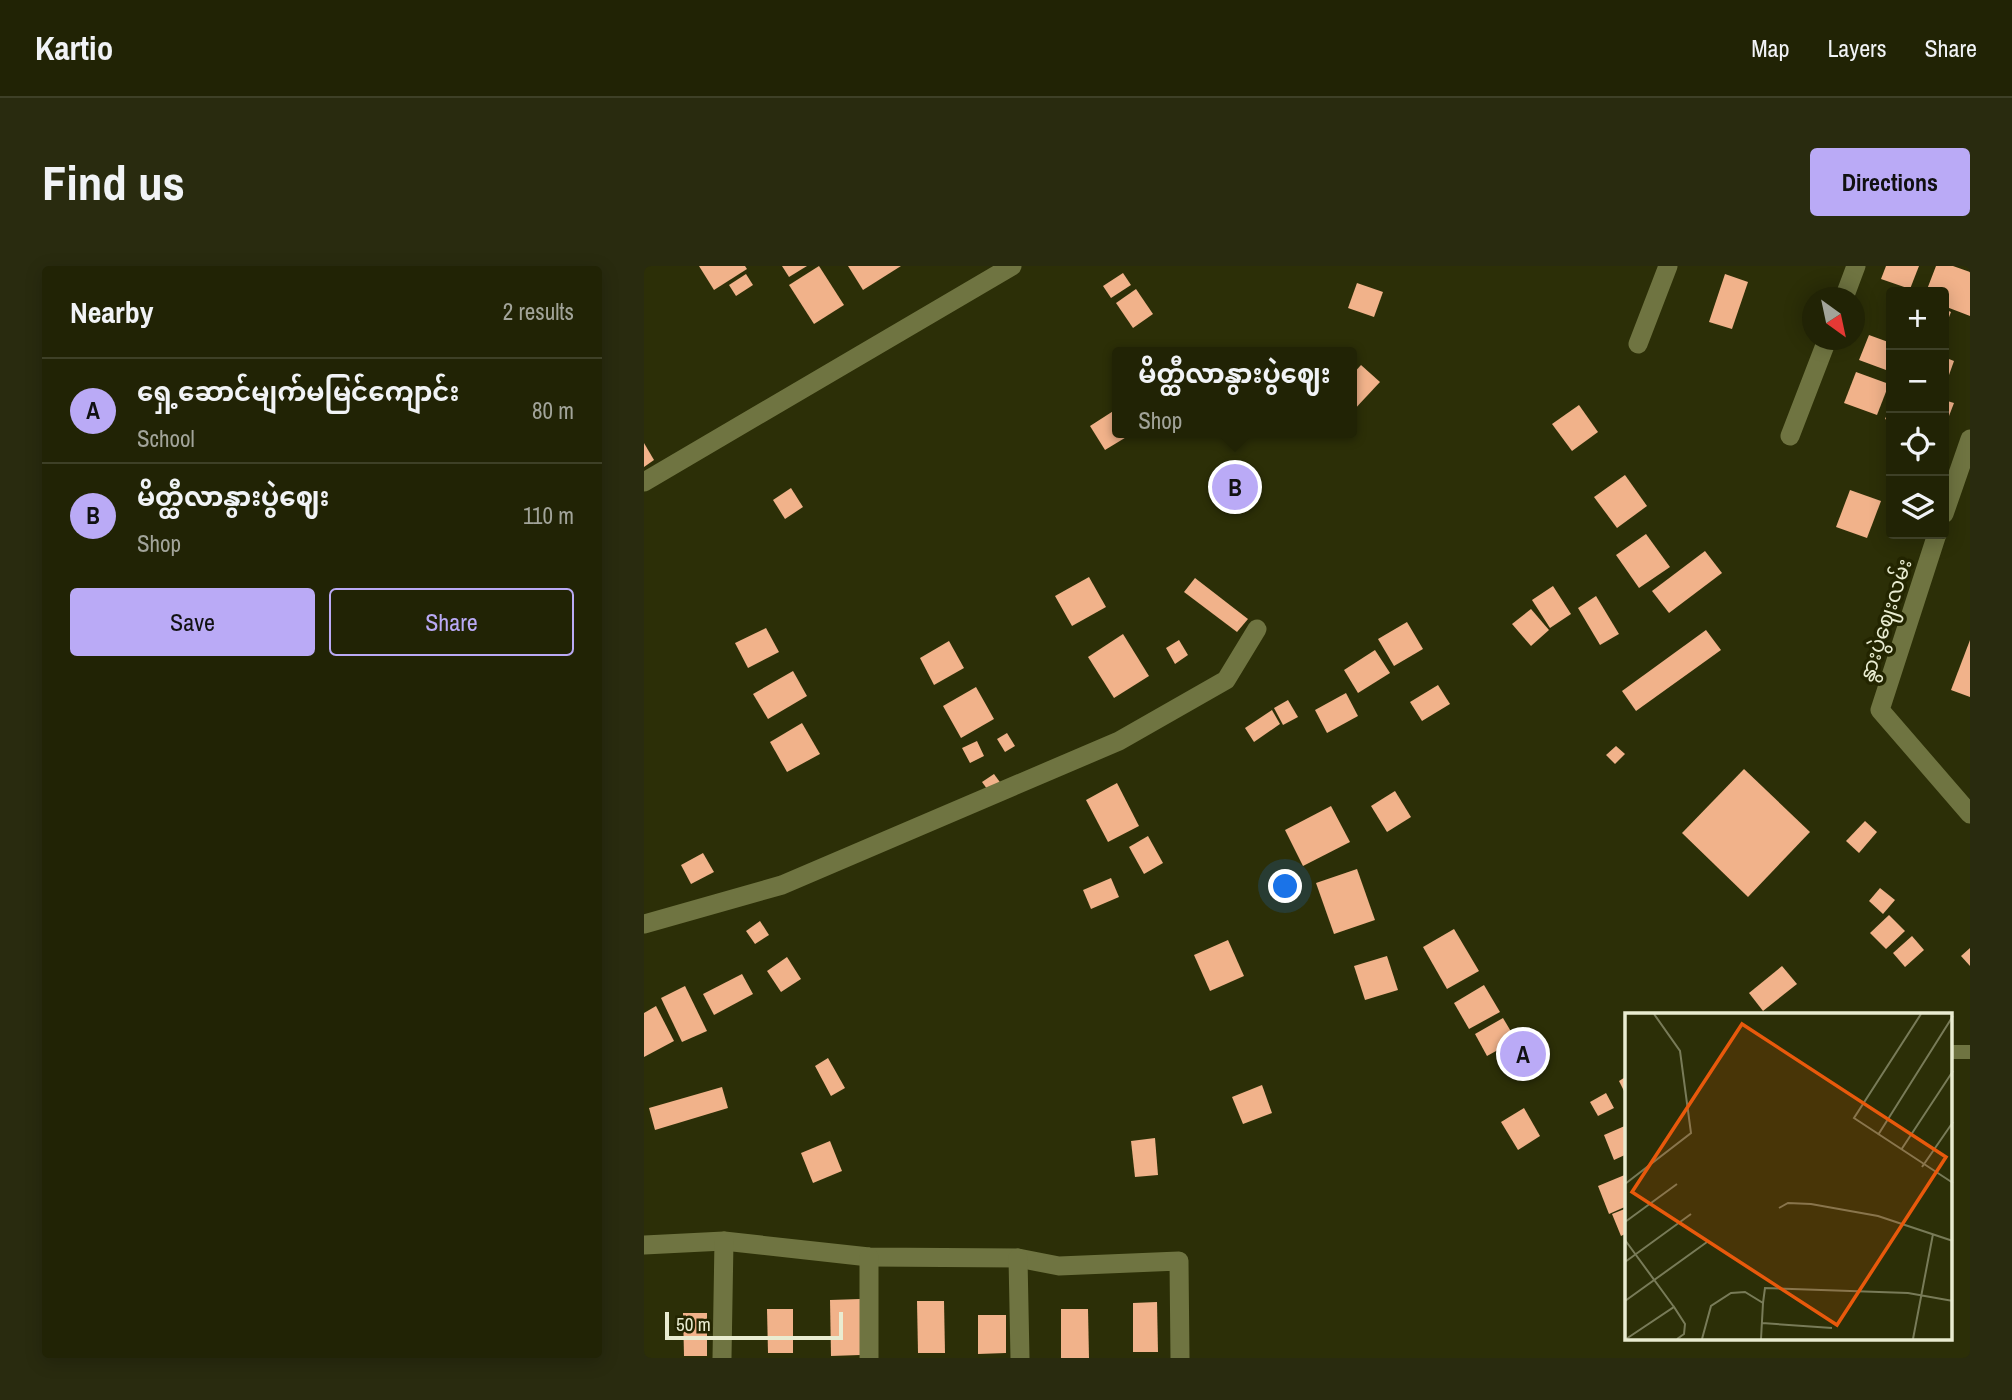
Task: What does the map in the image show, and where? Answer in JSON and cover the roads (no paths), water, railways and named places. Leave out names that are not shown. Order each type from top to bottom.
[{"type":"street","points":[[644,482],[1012,266]]},
{"type":"street","points":[[1638,344],[1668,266]]},
{"type":"street","points":[[1848,287],[1856,266]]},
{"type":"street","points":[[1790,436],[1823,350]]},
{"type":"street","points":[[1949,500],[1970,439]]},
{"type":"street","name":"နွားပွဲဈေးလမ်း","points":[[1935,539],[1880,709],[1970,814]]},
{"type":"street","points":[[644,924],[782,885],[1119,741],[1226,680],[1257,629]]},
{"type":"street","points":[[644,1245],[724,1241],[869,1257],[1018,1258],[1059,1266],[1179,1261],[1180,1358]]},
{"type":"street","points":[[722,1358],[724,1241]]},
{"type":"street","points":[[869,1257],[869,1358]]},
{"type":"street","points":[[1018,1258],[1020,1358]]},
{"type":"lane","points":[[1952,1052],[1970,1052]]},
{"type":"place","name":"မိတ္ထီလာနွားပွဲဈေး","points":[[1235,487]]},
{"type":"place","name":"ရှေ့ဆောင်မျက်မမြင်ကျောင်း","points":[[1523,1054]]}]
